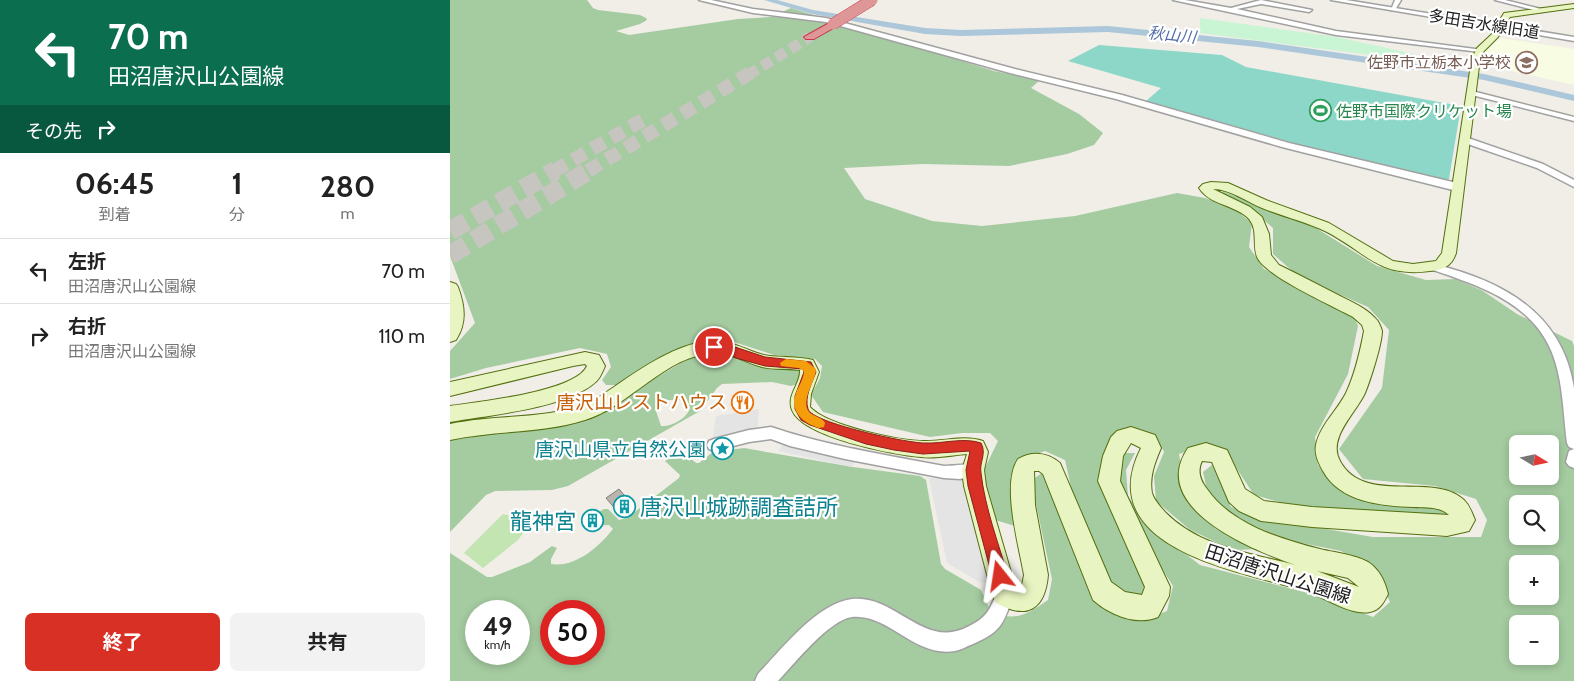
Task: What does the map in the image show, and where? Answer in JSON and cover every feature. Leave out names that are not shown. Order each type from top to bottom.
[{"type":"highway","points":[[803,28],[852,0]]},
{"type":"highway","points":[[810,38],[872,0]]},
{"type":"main road","points":[[1434,267],[1447,260],[1449,254],[1474,66],[1480,50],[1509,14],[1574,6]]},
{"type":"main road","name":"田沼唐沢山公園線","points":[[1005,594],[1018,601],[1025,599],[1036,588],[1036,575],[1022,489],[1022,471],[1026,464],[1041,462],[1052,469],[1102,591],[1113,601],[1127,606],[1149,608],[1156,596],[1158,587],[1109,481],[1113,456],[1118,442],[1124,437],[1131,435],[1148,441],[1151,448],[1142,468],[1141,493],[1156,519],[1173,533],[1199,548],[1235,561],[1308,580],[1353,599],[1369,600],[1373,598],[1375,594],[1372,582],[1358,570],[1323,562],[1260,541],[1209,511],[1198,497],[1191,483],[1188,470],[1189,462],[1195,454],[1206,451],[1220,456],[1237,496],[1261,511],[1312,517],[1447,526],[1462,524],[1464,520],[1458,507],[1451,503],[1440,499],[1370,493],[1342,481],[1333,471],[1325,447],[1333,428],[1358,387],[1373,331],[1370,322],[1359,312],[1274,268],[1264,256],[1264,234],[1257,220],[1243,208],[1216,197],[1205,188],[1221,186],[1260,203],[1325,226],[1381,262],[1408,268],[1434,267]]},
{"type":"main road","points":[[450,287],[456,314],[456,326],[450,336]]},
{"type":"main road","points":[[450,432],[490,425],[557,421],[583,414],[597,408],[687,353],[714,347],[726,348],[740,355],[765,361],[806,365],[810,372],[800,402],[806,416],[836,430],[894,445],[923,449],[974,446],[978,452],[973,470],[975,486],[1005,594]]},
{"type":"main road","points":[[450,389],[573,360],[586,358],[593,360],[596,366],[594,373],[584,381],[546,396],[450,414]]},
{"type":"street","points":[[702,0],[753,11],[826,20],[1013,71],[1126,99],[1286,145],[1458,187]]},
{"type":"street","points":[[1176,0],[1229,9],[1350,36],[1480,50]]},
{"type":"street","points":[[1240,0],[1253,3]]},
{"type":"street","name":"多田吉水線旧道","points":[[1334,0],[1574,39]]},
{"type":"street","points":[[1393,9],[1398,0]]},
{"type":"street","points":[[1498,0],[1519,2],[1542,10]]},
{"type":"street","points":[[1229,9],[1261,2],[1309,10]]},
{"type":"street","points":[[1471,89],[1574,119]]},
{"type":"street","points":[[1465,140],[1540,166],[1574,184]]},
{"type":"street","points":[[1434,267],[1484,284],[1515,300],[1537,317],[1557,347],[1566,381],[1574,443]]},
{"type":"street","points":[[714,445],[749,436],[771,433],[845,453],[944,472],[960,473],[973,470]]},
{"type":"street","points":[[1574,455],[1574,462]]},
{"type":"street","points":[[765,681],[821,624],[842,611],[854,608],[872,610],[924,638],[949,642],[966,639],[995,619],[1005,594]]},
{"type":"shaded area","name":"佐野市立栃本小学校","points":[[1500,38],[1574,49],[1574,85],[1480,64],[1486,51]]},
{"type":"shaded area","name":"佐野市国際クリケット場","points":[[1099,45],[1222,55],[1246,67],[1461,106],[1449,179],[1446,180],[1318,150],[1146,101],[1161,88],[1068,61]]},
{"type":"shaded area","points":[[759,409],[757,434],[712,444],[716,416]]},
{"type":"shaded area","points":[[783,444],[856,459],[852,467],[778,451]]},
{"type":"shaded area","points":[[929,478],[964,479],[990,581],[981,583],[947,563]]},
{"type":"green space","points":[[450,0],[587,0],[593,8],[598,10],[640,15],[646,18],[647,20],[640,24],[616,31],[629,35],[738,19],[771,17],[791,8],[994,71],[1040,80],[1031,88],[1079,114],[1103,133],[1094,145],[1067,154],[1009,166],[923,164],[844,168],[865,199],[932,221],[982,226],[1075,216],[1177,193],[1205,198],[1234,209],[1252,223],[1249,247],[1264,269],[1353,314],[1358,326],[1348,374],[1315,437],[1318,465],[1344,491],[1444,510],[1447,515],[1434,520],[1290,505],[1254,495],[1226,452],[1204,446],[1179,454],[1187,502],[1217,529],[1261,549],[1232,550],[1189,529],[1156,501],[1154,476],[1164,452],[1155,434],[1134,428],[1104,456],[1145,583],[1141,599],[1123,597],[1110,583],[1075,505],[1065,460],[1045,451],[1023,459],[1011,478],[1015,526],[992,519],[982,474],[998,441],[990,433],[962,433],[930,437],[823,412],[811,395],[820,378],[822,366],[815,359],[774,355],[731,341],[711,343],[617,385],[606,385],[602,380],[611,367],[607,354],[580,348],[486,368],[450,379],[450,351],[475,323],[450,256]]},
{"type":"green space","points":[[1200,18],[1337,37],[1414,54],[1409,60],[1200,33]]},
{"type":"green space","points":[[1222,191],[1311,225],[1377,266],[1426,280],[1456,279],[1483,291],[1517,314],[1572,341],[1574,346],[1574,681],[450,681],[450,553],[487,577],[492,577],[530,562],[552,546],[557,548],[551,559],[551,564],[569,563],[594,549],[613,529],[609,525],[587,526],[582,524],[582,521],[604,509],[608,509],[619,520],[627,518],[679,478],[680,475],[665,461],[681,450],[696,463],[699,463],[713,452],[720,455],[728,450],[744,448],[853,467],[920,476],[926,480],[941,564],[945,569],[981,590],[991,612],[1008,616],[1028,613],[1048,600],[1052,579],[1031,481],[1043,472],[1087,585],[1112,610],[1148,618],[1167,611],[1173,586],[1140,535],[1115,477],[1121,453],[1135,453],[1126,470],[1128,496],[1147,524],[1200,565],[1312,594],[1373,617],[1390,602],[1376,572],[1341,551],[1287,540],[1250,524],[1209,499],[1203,472],[1212,465],[1231,507],[1279,521],[1373,537],[1481,537],[1487,520],[1476,499],[1435,486],[1363,479],[1339,449],[1382,388],[1389,330],[1368,307],[1298,276],[1273,254],[1273,228],[1250,208],[1225,196]]},
{"type":"green space","points":[[721,353],[756,365],[801,371],[798,384],[791,386],[772,382],[722,384],[700,411],[568,486],[552,490],[495,491],[486,495],[450,532],[450,440],[627,395],[700,354]],"holes":[[[669,400],[679,400],[688,403],[690,408],[686,415],[670,425],[661,426],[656,411],[657,407]]]},
{"type":"green space","points":[[503,514],[532,521],[518,540],[483,568],[464,553]]},
{"type":"building","points":[[619,489],[630,502],[617,511],[606,498]]},
{"type":"waterway","name":"秋山川","points":[[768,0],[812,12],[925,31],[961,33],[1108,29],[1258,44],[1484,77],[1574,98]]},
{"type":"tunnel","points":[[748,75],[810,37]]},
{"type":"tunnel","points":[[588,171],[750,73]]},
{"type":"tunnel","points":[[554,171],[646,118]]},
{"type":"tunnel","points":[[450,231],[556,170]]},
{"type":"tunnel","points":[[450,255],[590,170]]},
{"type":"slow traffic","points":[[786,363],[806,365],[810,369],[810,376],[801,396],[801,409],[806,416],[819,423]]},
{"type":"place","name":"佐野市立栃本小学校","points":[[1527,62]]},
{"type":"place","name":"佐野市国際クリケット場","points":[[1320,111]]},
{"type":"place","name":"唐沢山レストハウス","points":[[743,402]]},
{"type":"place","name":"唐沢山県立自然公園","points":[[722,449]]},
{"type":"place","name":"唐沢山城跡調査詰所","points":[[624,507]]},
{"type":"place","name":"龍神宮","points":[[592,521]]},
{"type":"route","points":[[714,347],[726,348],[740,355],[765,361],[806,365],[810,369],[810,376],[806,382],[800,402],[801,409],[814,422],[836,430],[894,445],[923,449],[976,447],[978,452],[973,470],[975,486],[1000,576]]}]
